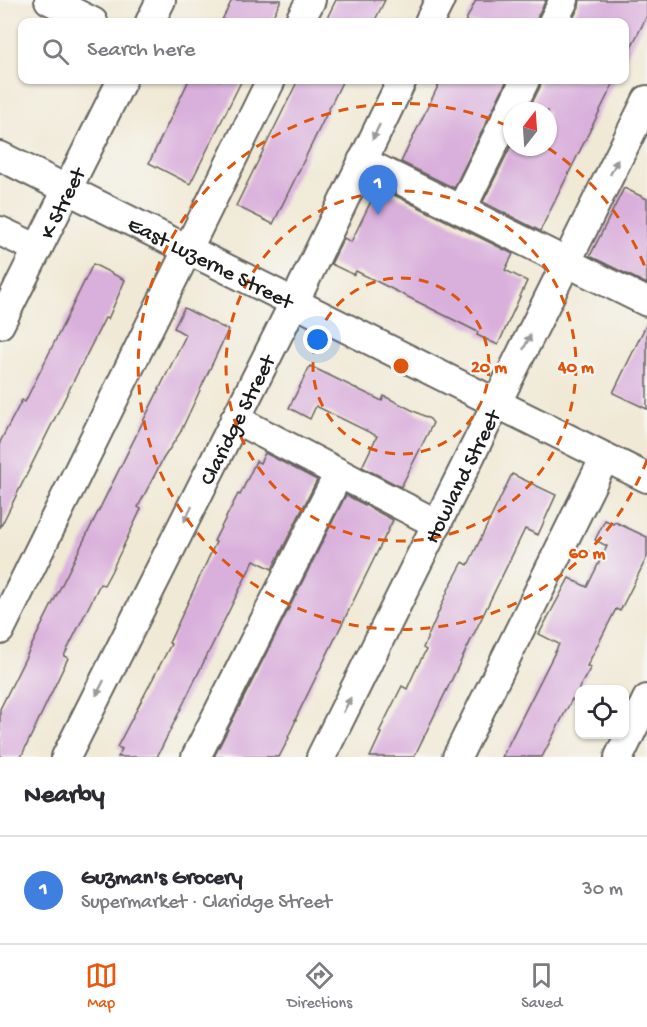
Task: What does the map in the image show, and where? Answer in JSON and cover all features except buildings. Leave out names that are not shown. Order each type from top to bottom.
[{"type":"street","points":[[49,0],[85,18]]},
{"type":"street","points":[[152,18],[161,0]]},
{"type":"street","points":[[301,18],[310,0]]},
{"type":"street","points":[[431,18],[440,0]]},
{"type":"street","points":[[555,18],[564,0]]},
{"type":"street","name":"K Street","points":[[0,324],[120,84]]},
{"type":"street","points":[[0,630],[269,84]]},
{"type":"street","name":"Claridge Street","points":[[66,757],[294,303],[400,84]]},
{"type":"street","points":[[461,210],[523,84]]},
{"type":"street","name":"Howland Street","points":[[321,757],[647,100]]},
{"type":"street","name":"East Luzerne Street","points":[[0,156],[647,478]]},
{"type":"street","points":[[362,161],[647,303]]},
{"type":"street","points":[[0,231],[38,249]]},
{"type":"street","points":[[235,419],[437,524]]},
{"type":"street","points":[[457,757],[605,457]]},
{"type":"street","points":[[196,757],[339,473]]},
{"type":"street","points":[[619,757],[647,699]]},
{"type":"place","name":"Guzman's Grocery","points":[[378,215]]}]
